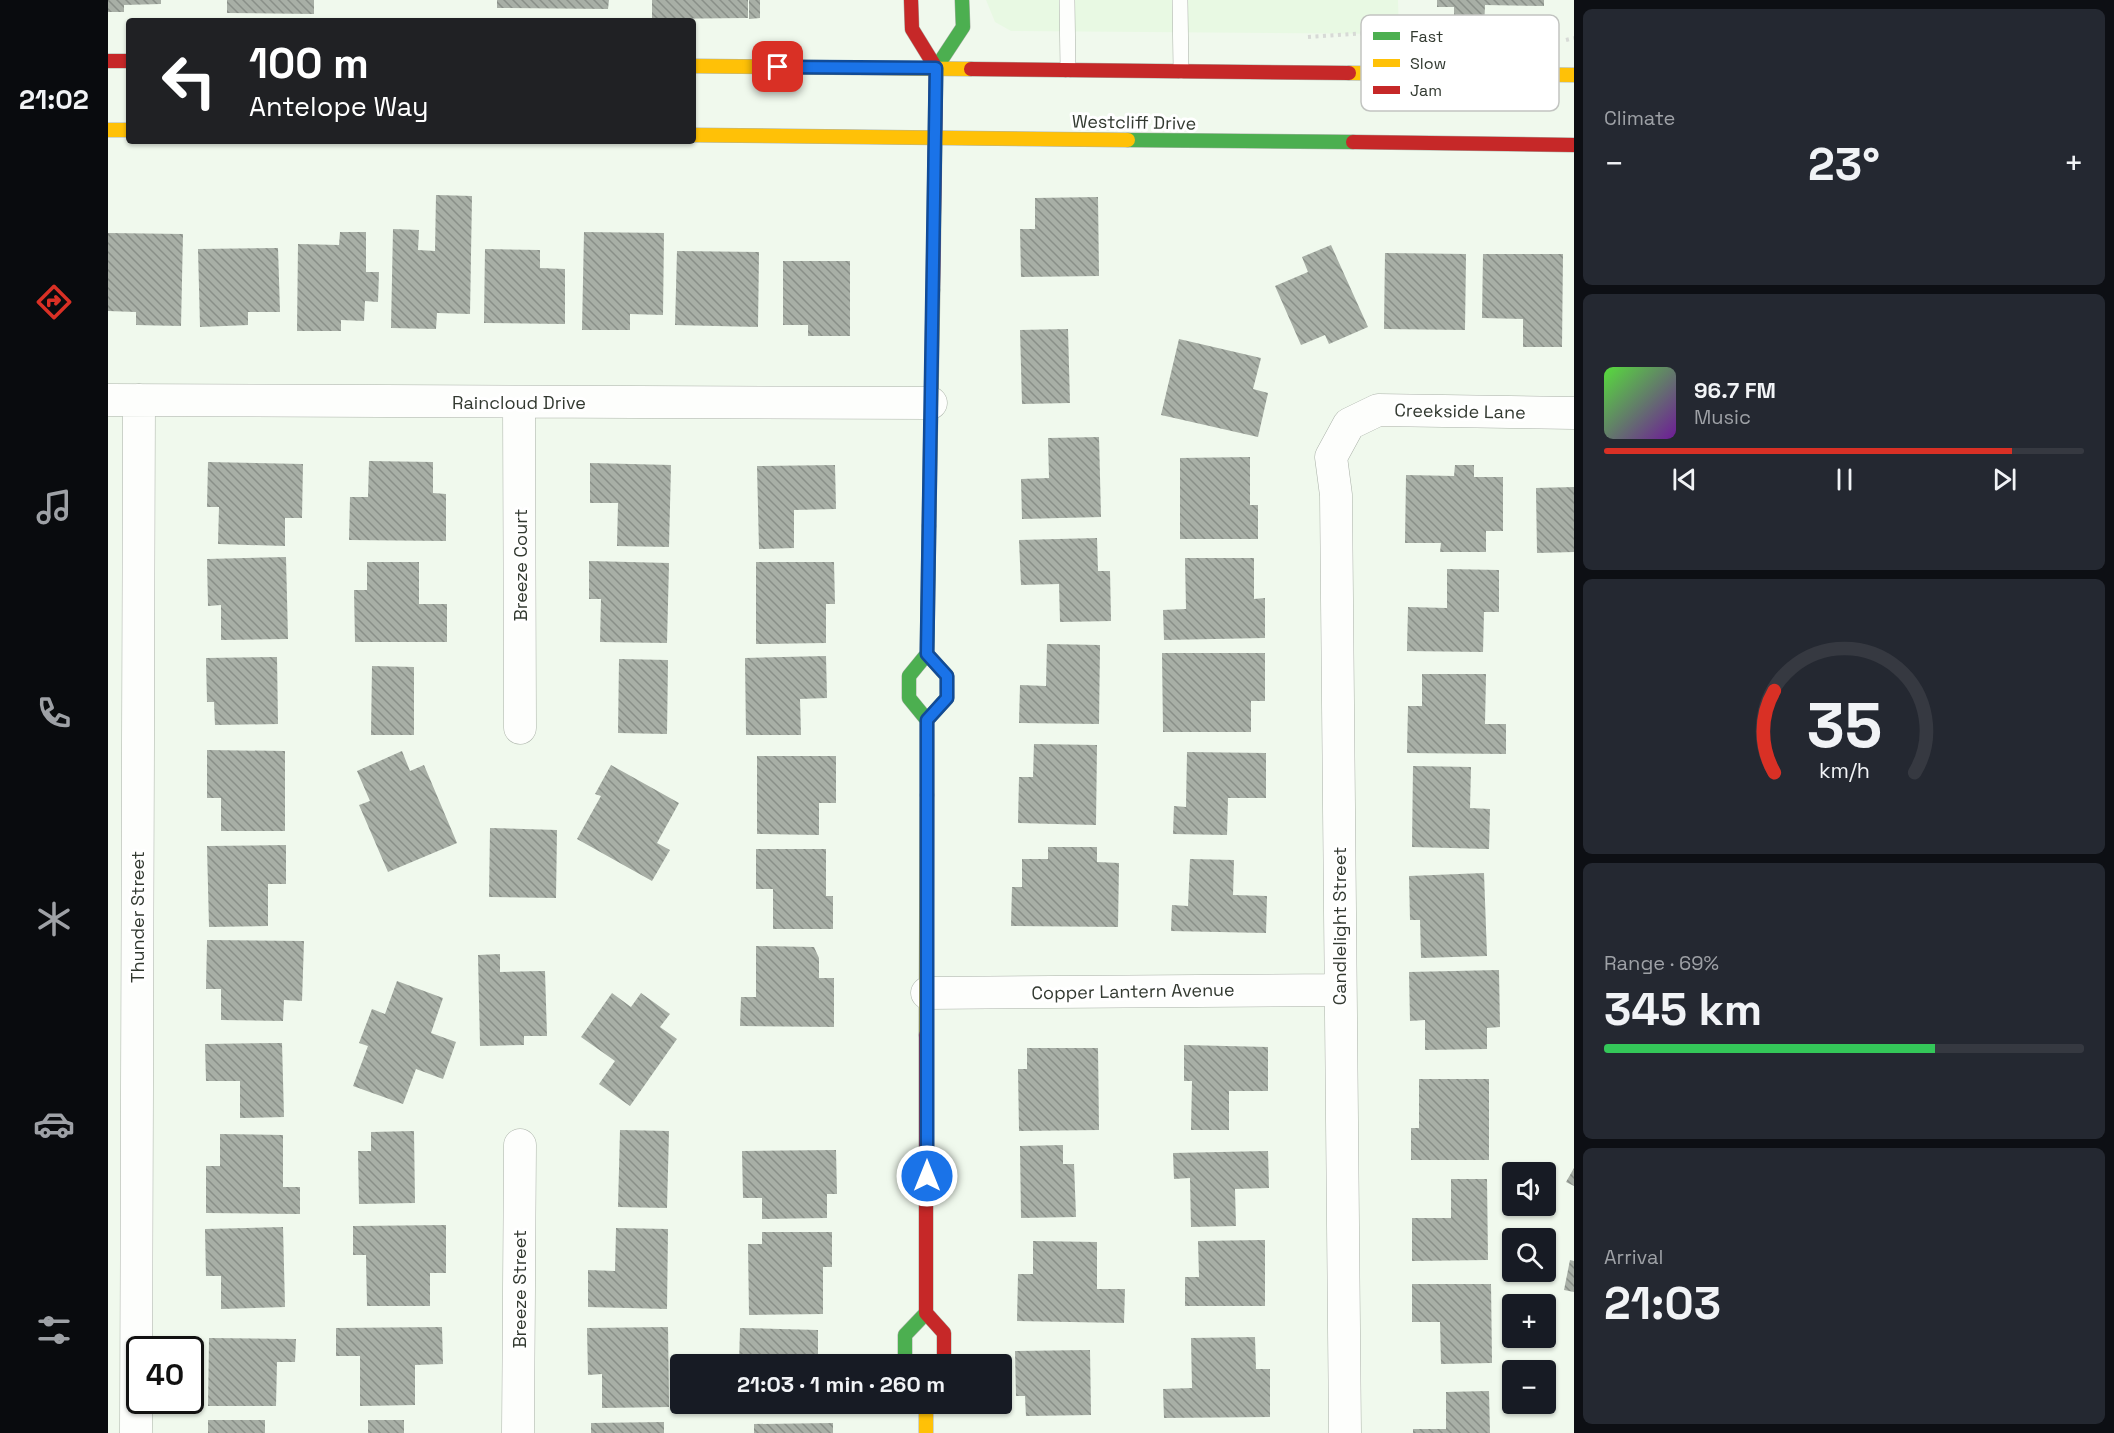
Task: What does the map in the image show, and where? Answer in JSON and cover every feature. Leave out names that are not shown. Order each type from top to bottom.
[{"type":"main road","points":[[911,0],[912,29],[936,68],[927,654],[909,676],[909,698],[927,720],[926,1313],[944,1333],[944,1354]]},
{"type":"main road","points":[[936,68],[963,27],[963,0]]},
{"type":"main road","points":[[108,61],[126,61]]},
{"type":"main road","points":[[696,66],[1361,73]]},
{"type":"main road","points":[[1559,75],[1574,75]]},
{"type":"main road","points":[[108,130],[126,130]]},
{"type":"main road","name":"Westcliff Drive","points":[[696,135],[1574,145]]},
{"type":"main road","points":[[927,654],[947,676],[947,698],[927,720]]},
{"type":"main road","points":[[905,1354],[905,1335],[926,1313]]},
{"type":"main road","points":[[926,1414],[926,1433]]},
{"type":"street","name":"Raincloud Drive","points":[[108,400],[931,403]]},
{"type":"street","name":"Thunder Street","points":[[136,1433],[139,400]]},
{"type":"street","name":"Breeze Court","points":[[519,402],[520,728]]},
{"type":"street","name":"Creekside Lane","points":[[1349,424],[1378,410],[1574,413]]},
{"type":"street","name":"Candlelight Street","points":[[1345,1433],[1336,495],[1331,457],[1349,424]]},
{"type":"street","name":"Copper Lantern Avenue","points":[[927,993],[1340,990]]},
{"type":"street","name":"Breeze Street","points":[[518,1433],[520,1145]]},
{"type":"lane","points":[[1067,0],[1068,70]]},
{"type":"lane","points":[[1180,0],[1181,71]]},
{"type":"shaded area","points":[[986,0],[1398,0],[1398,15],[1361,15],[1361,34],[1011,31],[995,22]]},
{"type":"building","points":[[108,0],[161,0],[161,4],[124,5],[124,12],[108,12]]},
{"type":"building","points":[[227,0],[314,0],[314,14],[227,13]]},
{"type":"building","points":[[497,0],[609,0],[608,9],[497,8]]},
{"type":"building","points":[[652,0],[748,0],[748,18],[652,18]]},
{"type":"building","points":[[749,0],[760,0],[760,18],[749,19]]},
{"type":"building","points":[[1437,0],[1544,0],[1544,6],[1485,5],[1485,15],[1454,15],[1454,7],[1437,7]]},
{"type":"building","points":[[436,195],[472,196],[470,314],[437,313],[436,329],[391,328],[393,229],[419,230],[418,250],[435,251]]},
{"type":"building","points":[[1098,197],[1099,276],[1021,277],[1020,229],[1035,229],[1035,198]]},
{"type":"building","points":[[340,232],[366,232],[366,272],[379,272],[378,302],[365,301],[364,321],[341,320],[341,331],[297,331],[298,244],[339,245]]},
{"type":"building","points":[[584,232],[664,233],[663,315],[630,314],[630,330],[582,330]]},
{"type":"building","points":[[108,233],[183,234],[181,326],[136,325],[136,312],[108,311]]},
{"type":"building","points":[[1331,245],[1368,327],[1329,344],[1325,335],[1301,345],[1275,286],[1308,272],[1302,257]]},
{"type":"building","points":[[278,248],[280,312],[248,312],[248,325],[200,327],[198,249]]},
{"type":"building","points":[[485,249],[540,250],[540,268],[565,269],[565,324],[484,323]]},
{"type":"building","points":[[677,251],[759,252],[758,327],[675,325]]},
{"type":"building","points":[[1385,253],[1466,254],[1465,330],[1384,329]]},
{"type":"building","points":[[1483,254],[1563,254],[1562,347],[1523,347],[1523,319],[1482,318]]},
{"type":"building","points":[[783,261],[850,261],[850,336],[808,336],[808,325],[783,325]]},
{"type":"building","points":[[1068,329],[1070,403],[1022,404],[1020,330]]},
{"type":"building","points":[[1179,339],[1261,358],[1253,389],[1268,393],[1258,437],[1161,415]]},
{"type":"building","points":[[1099,437],[1101,517],[1022,519],[1021,479],[1049,478],[1048,438]]},
{"type":"building","points":[[1250,457],[1250,505],[1258,505],[1258,539],[1180,539],[1180,458]]},
{"type":"building","points":[[369,461],[433,462],[433,493],[446,494],[446,541],[349,540],[350,497],[368,497]]},
{"type":"building","points":[[208,462],[303,464],[302,518],[285,518],[285,546],[218,544],[219,507],[207,507]]},
{"type":"building","points":[[590,463],[671,465],[669,547],[617,546],[618,503],[590,503]]},
{"type":"building","points":[[835,465],[836,509],[794,510],[794,548],[759,549],[757,466]]},
{"type":"building","points":[[1455,465],[1474,465],[1474,477],[1503,477],[1503,531],[1486,531],[1486,552],[1440,552],[1441,543],[1405,543],[1406,475],[1454,476]]},
{"type":"building","points":[[1574,487],[1574,552],[1537,553],[1536,488]]},
{"type":"building","points":[[1097,538],[1098,571],[1110,571],[1111,621],[1060,622],[1059,584],[1021,585],[1019,540]]},
{"type":"building","points":[[286,557],[288,639],[221,640],[221,605],[208,606],[207,559]]},
{"type":"building","points":[[1185,558],[1254,558],[1254,599],[1265,598],[1265,638],[1164,640],[1163,610],[1186,609]]},
{"type":"building","points":[[589,561],[669,563],[667,643],[600,642],[601,599],[589,599]]},
{"type":"building","points":[[367,562],[419,562],[419,604],[447,604],[447,642],[355,642],[354,590],[367,590]]},
{"type":"building","points":[[756,562],[834,562],[835,604],[826,604],[826,643],[756,644]]},
{"type":"building","points":[[1447,569],[1499,570],[1499,612],[1484,612],[1483,652],[1407,651],[1408,607],[1447,608]]},
{"type":"building","points":[[1047,644],[1100,645],[1099,724],[1019,723],[1020,685],[1046,686]]},
{"type":"building","points":[[1162,653],[1265,653],[1265,701],[1251,701],[1251,732],[1163,732]]},
{"type":"building","points":[[826,656],[827,698],[800,699],[801,735],[746,735],[745,658]]},
{"type":"building","points":[[277,657],[278,724],[215,725],[214,702],[207,702],[206,658]]},
{"type":"building","points":[[619,659],[668,660],[667,734],[618,733]]},
{"type":"building","points":[[372,666],[414,667],[414,735],[371,735]]},
{"type":"building","points":[[1422,674],[1486,674],[1485,724],[1506,724],[1506,754],[1407,753],[1408,706],[1422,706]]},
{"type":"building","points":[[1034,744],[1097,745],[1096,825],[1018,823],[1019,777],[1033,777]]},
{"type":"building","points":[[207,750],[285,751],[285,831],[221,831],[221,798],[207,798]]},
{"type":"building","points":[[402,751],[410,771],[424,765],[457,843],[388,872],[359,805],[370,801],[357,771]]},
{"type":"building","points":[[1187,752],[1266,753],[1266,798],[1228,798],[1227,835],[1173,834],[1174,806],[1186,807]]},
{"type":"building","points":[[757,756],[836,756],[836,803],[819,803],[819,835],[757,834]]},
{"type":"building","points":[[611,765],[679,803],[657,843],[670,850],[652,881],[577,839],[601,796],[595,794]]},
{"type":"building","points":[[1413,766],[1471,767],[1470,808],[1490,809],[1489,849],[1412,847]]},
{"type":"building","points":[[490,828],[557,830],[556,898],[489,897]]},
{"type":"building","points":[[286,845],[286,884],[268,884],[268,926],[209,927],[207,846]]},
{"type":"building","points":[[1048,847],[1097,847],[1097,862],[1119,863],[1118,927],[1011,926],[1012,887],[1022,887],[1022,859],[1048,859]]},
{"type":"building","points":[[756,849],[826,849],[826,896],[833,896],[833,929],[773,929],[773,889],[756,889]]},
{"type":"building","points":[[1190,859],[1234,860],[1233,895],[1267,896],[1266,933],[1171,931],[1172,905],[1188,906]]},
{"type":"building","points":[[1484,873],[1487,956],[1421,958],[1420,920],[1410,920],[1409,876]]},
{"type":"building","points":[[207,940],[304,941],[302,1001],[284,1000],[283,1021],[221,1020],[221,989],[206,989]]},
{"type":"building","points":[[756,946],[814,947],[819,958],[819,978],[834,978],[834,1027],[740,1026],[741,997],[756,997]]},
{"type":"building","points":[[500,954],[500,972],[545,971],[547,1036],[524,1036],[524,1045],[480,1046],[478,955]]},
{"type":"building","points":[[1499,970],[1500,1027],[1487,1028],[1487,1049],[1425,1050],[1425,1020],[1410,1021],[1409,972]]},
{"type":"building","points":[[397,981],[443,998],[431,1033],[456,1042],[443,1079],[416,1069],[403,1104],[353,1086],[368,1046],[359,1043],[372,1009],[385,1014]]},
{"type":"building","points":[[612,993],[631,1007],[641,993],[670,1014],[660,1027],[677,1039],[630,1106],[599,1084],[615,1061],[581,1037]]},
{"type":"building","points":[[282,1043],[284,1117],[240,1118],[240,1081],[206,1081],[205,1044]]},
{"type":"building","points":[[1184,1045],[1268,1047],[1268,1091],[1229,1091],[1229,1130],[1191,1130],[1192,1081],[1184,1081]]},
{"type":"building","points":[[1027,1048],[1098,1048],[1099,1130],[1019,1131],[1018,1069],[1027,1069]]},
{"type":"building","points":[[1419,1079],[1489,1079],[1489,1160],[1411,1160],[1411,1128],[1419,1128]]},
{"type":"building","points":[[620,1130],[669,1131],[667,1208],[618,1207]]},
{"type":"building","points":[[414,1131],[415,1203],[359,1204],[358,1151],[371,1151],[371,1132]]},
{"type":"building","points":[[220,1134],[283,1135],[283,1187],[300,1187],[300,1214],[206,1213],[206,1166],[220,1166]]},
{"type":"building","points":[[1063,1145],[1063,1164],[1074,1164],[1076,1217],[1021,1218],[1020,1146]]},
{"type":"building","points":[[836,1150],[837,1194],[827,1194],[827,1218],[762,1219],[762,1198],[743,1198],[742,1151]]},
{"type":"building","points":[[1268,1151],[1269,1188],[1235,1189],[1236,1226],[1191,1227],[1190,1178],[1174,1179],[1173,1153]]},
{"type":"building","points":[[1574,1168],[1574,1186],[1566,1182]]},
{"type":"building","points":[[1451,1179],[1487,1179],[1488,1260],[1412,1261],[1412,1218],[1451,1218]]},
{"type":"building","points":[[446,1225],[446,1273],[430,1273],[430,1306],[367,1306],[366,1255],[353,1255],[353,1226]]},
{"type":"building","points":[[283,1227],[285,1307],[221,1309],[221,1276],[206,1276],[205,1229]]},
{"type":"building","points":[[616,1228],[668,1229],[667,1309],[588,1307],[588,1270],[615,1271]]},
{"type":"building","points":[[762,1232],[832,1232],[832,1267],[823,1267],[823,1314],[749,1315],[748,1244],[762,1244]]},
{"type":"building","points":[[1265,1240],[1265,1306],[1185,1306],[1185,1277],[1199,1277],[1198,1241]]},
{"type":"building","points":[[1033,1241],[1097,1242],[1097,1289],[1125,1289],[1124,1323],[1017,1321],[1018,1274],[1033,1274]]},
{"type":"building","points":[[1570,1260],[1574,1261],[1574,1292],[1564,1290]]},
{"type":"building","points":[[1412,1284],[1491,1284],[1492,1363],[1441,1364],[1440,1322],[1412,1322]]},
{"type":"building","points":[[442,1327],[443,1364],[415,1365],[415,1405],[360,1406],[360,1356],[336,1356],[336,1328]]},
{"type":"building","points":[[668,1327],[669,1407],[602,1408],[602,1374],[588,1375],[587,1328]]},
{"type":"building","points":[[740,1328],[818,1330],[818,1354],[739,1354]]},
{"type":"building","points":[[1255,1337],[1256,1369],[1270,1369],[1270,1417],[1164,1418],[1163,1389],[1192,1388],[1191,1338]]},
{"type":"building","points":[[209,1338],[296,1339],[295,1362],[277,1362],[276,1406],[208,1406]]},
{"type":"building","points":[[1090,1350],[1091,1415],[1026,1416],[1025,1396],[1016,1396],[1015,1351]]},
{"type":"building","points":[[1489,1391],[1490,1433],[1413,1433],[1413,1429],[1446,1429],[1446,1392]]},
{"type":"building","points":[[208,1420],[265,1420],[265,1433],[208,1433]]},
{"type":"building","points":[[368,1420],[404,1420],[404,1433],[368,1433]]},
{"type":"building","points":[[664,1422],[664,1433],[591,1433],[591,1423]]},
{"type":"building","points":[[833,1423],[833,1433],[754,1433],[754,1424]]},
{"type":"traffic: fast","points":[[936,68],[963,27],[962,0]]},
{"type":"traffic: fast","points":[[1128,140],[1353,142]]},
{"type":"traffic: fast","points":[[927,795],[927,720],[909,698],[909,676],[927,654],[929,526]]},
{"type":"traffic: fast","points":[[905,1354],[905,1335],[926,1313]]},
{"type":"traffic: slow","points":[[696,66],[971,69]]},
{"type":"traffic: slow","points":[[1349,73],[1361,73]]},
{"type":"traffic: slow","points":[[1559,75],[1574,75]]},
{"type":"traffic: slow","points":[[108,130],[126,130]]},
{"type":"traffic: slow","points":[[696,135],[1128,140]]},
{"type":"traffic: slow","points":[[929,526],[933,290]]},
{"type":"traffic: slow","points":[[927,654],[947,676],[947,698],[927,720]]},
{"type":"traffic: slow","points":[[926,1035],[927,795]]},
{"type":"traffic: slow","points":[[926,1414],[926,1433]]},
{"type":"traffic: jam","points":[[911,0],[912,29],[936,68],[933,290]]},
{"type":"traffic: jam","points":[[108,61],[126,61]]},
{"type":"traffic: jam","points":[[971,69],[1349,73]]},
{"type":"traffic: jam","points":[[1353,142],[1574,145]]},
{"type":"traffic: jam","points":[[926,1035],[926,1313],[944,1333],[944,1354]]},
{"type":"route","points":[[778,67],[936,68],[927,654],[947,676],[947,698],[927,720],[927,1176]]}]
